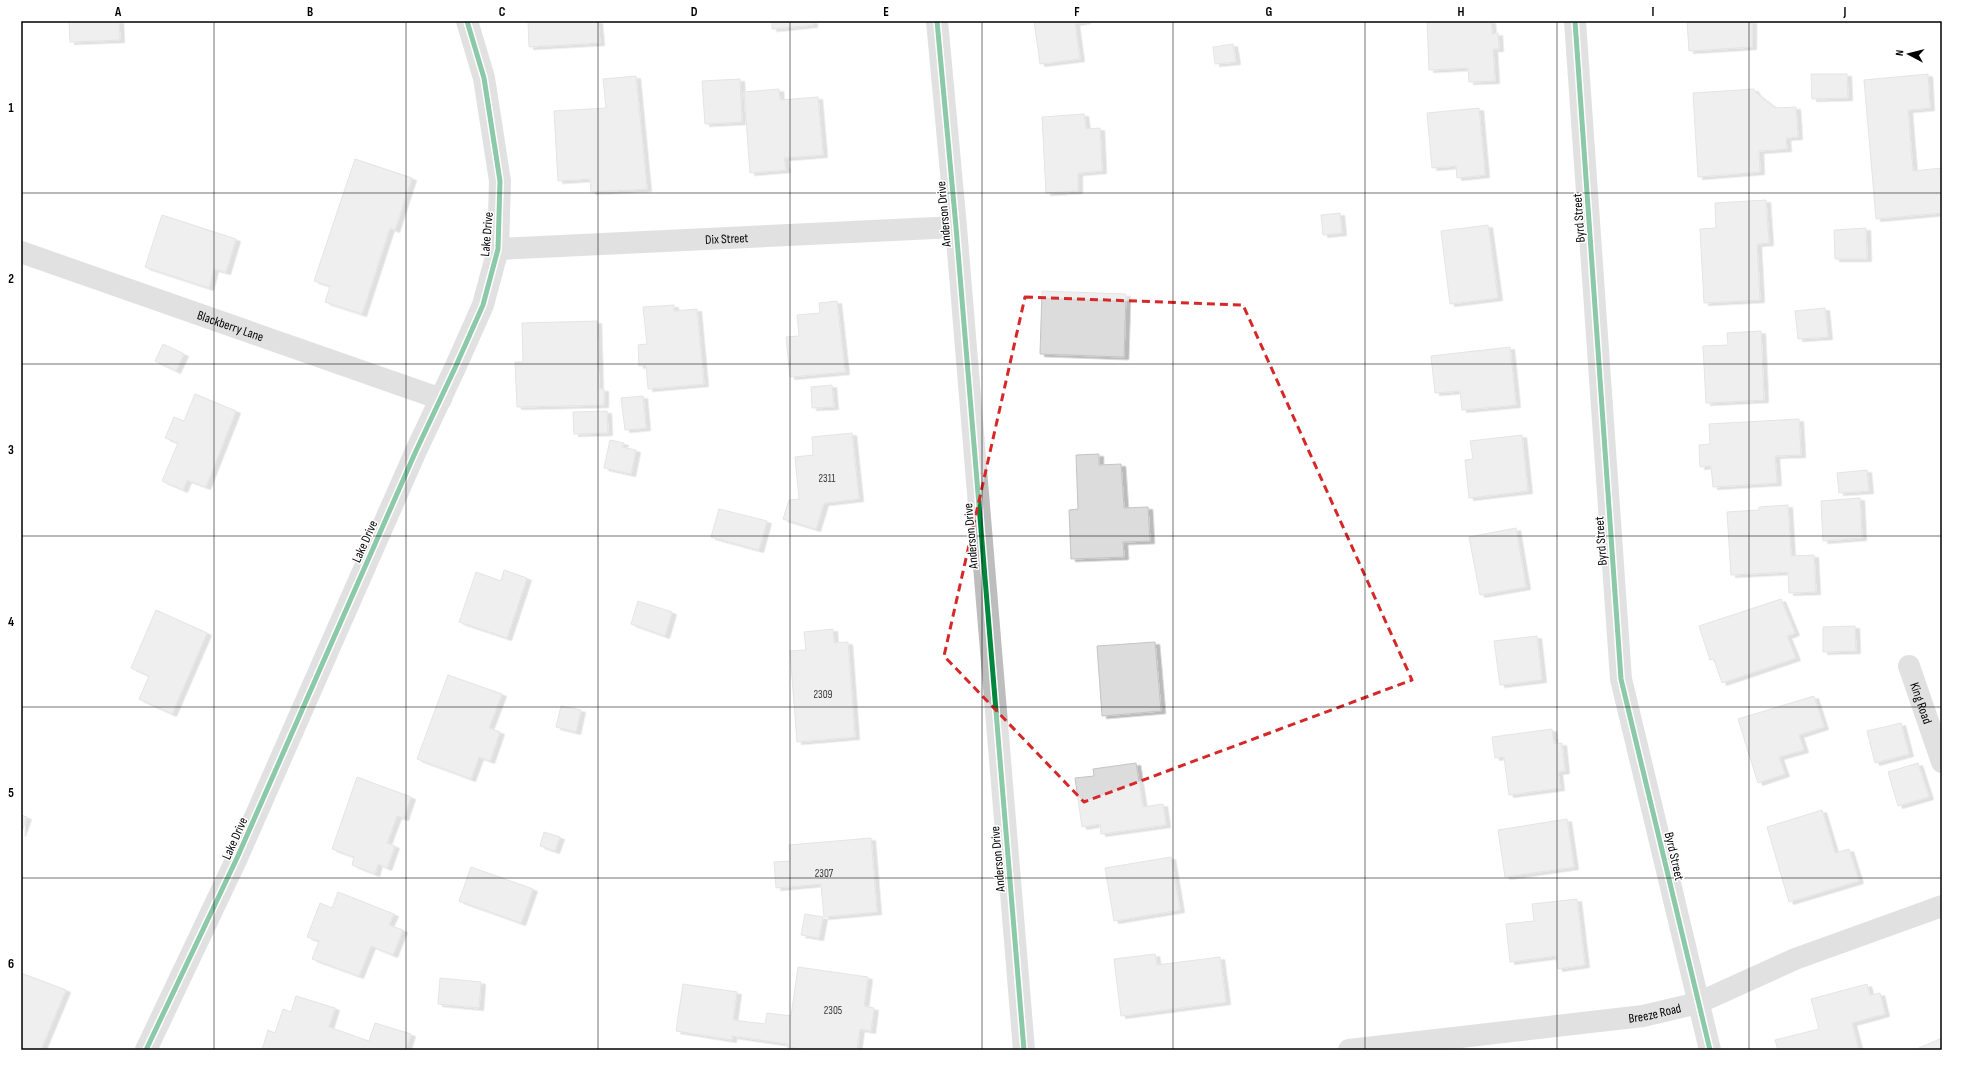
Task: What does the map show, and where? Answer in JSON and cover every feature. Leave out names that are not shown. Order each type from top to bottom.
[{"type":"street","name":"Lake Drive","points":[[146,1050],[237,858],[415,454],[483,305],[498,249],[500,181],[484,78],[467,21]]},
{"type":"street","name":"Anderson Drive","points":[[937,21],[956,227],[1024,1050]]},
{"type":"street","name":"Byrd Street","points":[[1575,21],[1621,678],[1710,1050]]},
{"type":"street","name":"Dix Street","points":[[498,249],[956,227]]},
{"type":"street","name":"Blackberry Lane","points":[[21,252],[441,399]]},
{"type":"street","name":"King Road","points":[[1909,666],[1942,762]]},
{"type":"street","name":"Breeze Road","points":[[1350,1050],[1643,1016],[1698,1003],[1795,959],[1942,906]]},
{"type":"highlighted area","points":[[1025,297],[1243,305],[1412,680],[1084,802],[944,656]]},
{"type":"building","points":[[69,21],[119,21],[120,40],[70,42]]},
{"type":"building","points":[[528,21],[598,21],[600,43],[529,47]]},
{"type":"building","points":[[772,21],[813,21],[813,25],[772,29]]},
{"type":"building","points":[[1034,21],[1086,21],[1075,23],[1080,59],[1040,64]]},
{"type":"building","points":[[1491,21],[1492,34],[1498,33],[1499,49],[1493,49],[1495,81],[1469,82],[1468,68],[1429,70],[1427,22]]},
{"type":"building","points":[[1687,21],[1752,21],[1752,47],[1689,51]]},
{"type":"building","points":[[1233,44],[1236,62],[1215,64],[1213,47]]},
{"type":"building","points":[[1811,74],[1847,74],[1848,98],[1812,99]]},
{"type":"building","points":[[1928,74],[1930,108],[1908,110],[1913,171],[1942,168],[1942,213],[1876,219],[1864,80]]},
{"type":"building","points":[[636,76],[647,189],[591,192],[590,179],[558,181],[554,111],[606,108],[603,79]]},
{"type":"building","points":[[740,79],[742,122],[705,124],[702,81]]},
{"type":"building","points":[[779,89],[780,100],[818,97],[823,155],[784,158],[786,170],[750,173],[744,92]]},
{"type":"building","points":[[1754,89],[1756,93],[1775,108],[1796,107],[1798,137],[1786,138],[1787,149],[1759,151],[1760,172],[1698,177],[1693,93]]},
{"type":"building","points":[[1479,108],[1485,175],[1457,178],[1456,166],[1432,168],[1427,113]]},
{"type":"building","points":[[1084,114],[1086,129],[1100,128],[1102,171],[1078,173],[1078,191],[1046,193],[1042,117]]},
{"type":"building","points":[[355,159],[412,178],[395,230],[390,228],[362,314],[325,302],[330,286],[314,281]]},
{"type":"building","points":[[1766,200],[1769,243],[1757,244],[1760,300],[1704,303],[1700,229],[1716,228],[1715,203]]},
{"type":"building","points":[[1340,213],[1342,233],[1323,235],[1321,215]]},
{"type":"building","points":[[162,215],[236,239],[226,272],[214,269],[209,288],[145,267]]},
{"type":"building","points":[[1488,225],[1498,298],[1450,304],[1441,231]]},
{"type":"building","points":[[1866,228],[1867,259],[1835,259],[1834,230]]},
{"type":"building","points":[[1042,291],[1126,294],[1124,357],[1040,354]]},
{"type":"building","points":[[837,301],[845,372],[790,377],[786,337],[799,336],[797,315],[820,313],[819,303]]},
{"type":"building","points":[[674,305],[674,311],[697,309],[704,384],[648,389],[646,365],[639,366],[638,345],[647,344],[643,307]]},
{"type":"building","points":[[1825,308],[1828,337],[1798,339],[1795,311]]},
{"type":"building","points":[[597,321],[599,389],[604,389],[604,405],[517,407],[515,362],[523,362],[522,323]]},
{"type":"building","points":[[1761,331],[1764,400],[1706,403],[1703,346],[1728,345],[1727,333]]},
{"type":"building","points":[[163,344],[184,354],[176,371],[155,361]]},
{"type":"building","points":[[1510,347],[1516,405],[1462,410],[1460,391],[1435,393],[1431,356]]},
{"type":"building","points":[[832,385],[834,407],[812,408],[811,387]]},
{"type":"building","points":[[195,394],[236,411],[206,487],[187,480],[183,490],[162,481],[178,443],[165,438],[174,417],[184,421]]},
{"type":"building","points":[[643,396],[646,428],[625,430],[621,398]]},
{"type":"building","points":[[607,411],[608,433],[574,434],[573,412]]},
{"type":"building","points":[[1799,419],[1801,455],[1775,456],[1777,483],[1713,487],[1711,466],[1700,467],[1699,445],[1710,444],[1709,424]]},
{"type":"building","points":[[852,433],[859,499],[824,503],[816,529],[783,519],[789,500],[799,499],[795,457],[813,455],[812,437]]},
{"type":"building","points":[[1522,435],[1528,491],[1469,498],[1465,460],[1473,459],[1470,441]]},
{"type":"building","points":[[610,440],[624,443],[622,447],[636,450],[631,474],[604,468]]},
{"type":"building","points":[[1099,454],[1099,465],[1121,464],[1124,508],[1148,507],[1150,541],[1123,542],[1124,557],[1071,559],[1069,510],[1078,509],[1076,455]]},
{"type":"building","points":[[1867,470],[1869,491],[1839,493],[1837,473]]},
{"type":"building","points":[[1860,498],[1862,538],[1823,541],[1821,501]]},
{"type":"building","points":[[1788,505],[1791,556],[1814,555],[1816,592],[1789,593],[1788,572],[1731,575],[1727,512],[1759,510],[1759,507]]},
{"type":"building","points":[[719,509],[767,521],[759,550],[711,537]]},
{"type":"building","points":[[1516,528],[1526,587],[1480,595],[1469,537]]},
{"type":"building","points":[[504,570],[527,578],[507,638],[459,622],[476,572],[501,581]]},
{"type":"building","points":[[1781,599],[1795,633],[1787,636],[1796,658],[1722,683],[1714,659],[1710,660],[1699,626]]},
{"type":"building","points":[[638,601],[672,612],[665,636],[631,624]]},
{"type":"building","points":[[156,610],[207,633],[172,714],[139,699],[149,676],[131,668]]},
{"type":"building","points":[[1855,626],[1856,651],[1823,652],[1823,627]]},
{"type":"building","points":[[833,629],[834,643],[848,642],[855,737],[797,742],[790,651],[806,650],[804,632]]},
{"type":"building","points":[[1537,636],[1542,680],[1500,685],[1494,641]]},
{"type":"building","points":[[1155,642],[1161,711],[1102,716],[1097,646]]},
{"type":"building","points":[[448,675],[502,694],[489,728],[500,732],[490,761],[479,757],[471,779],[417,759]]},
{"type":"building","points":[[1814,696],[1824,727],[1799,735],[1804,750],[1779,757],[1785,774],[1758,783],[1738,719]]},
{"type":"building","points":[[561,706],[581,710],[576,732],[556,727]]},
{"type":"building","points":[[1901,723],[1909,754],[1875,763],[1867,731]]},
{"type":"building","points":[[1552,729],[1554,744],[1562,743],[1565,771],[1558,772],[1560,788],[1509,795],[1504,757],[1495,758],[1492,737]]},
{"type":"building","points":[[1136,763],[1143,807],[1163,804],[1166,825],[1101,834],[1100,824],[1082,827],[1075,778],[1094,776],[1093,769]]},
{"type":"building","points":[[1918,763],[1929,797],[1898,806],[1888,772]]},
{"type":"building","points":[[357,777],[411,797],[404,818],[397,816],[387,843],[395,846],[387,868],[378,864],[375,874],[352,865],[354,857],[332,849]]},
{"type":"building","points":[[1822,810],[1835,853],[1849,849],[1859,881],[1789,902],[1767,827]]},
{"type":"building","points":[[21,815],[27,817],[21,834]]},
{"type":"building","points":[[1567,819],[1574,867],[1505,877],[1498,830]]},
{"type":"building","points":[[544,832],[560,837],[555,851],[540,846]]},
{"type":"building","points":[[871,838],[877,912],[824,917],[821,884],[776,888],[774,862],[790,861],[789,845]]},
{"type":"building","points":[[1171,857],[1180,910],[1114,921],[1105,868]]},
{"type":"building","points":[[471,867],[533,889],[521,923],[459,901]]},
{"type":"building","points":[[338,892],[394,914],[389,925],[403,930],[393,955],[371,946],[359,976],[312,959],[319,941],[307,937],[320,903],[332,908]]},
{"type":"building","points":[[1577,899],[1585,965],[1558,969],[1556,956],[1510,962],[1506,924],[1534,921],[1532,904]]},
{"type":"building","points":[[805,914],[823,917],[819,938],[801,935]]},
{"type":"building","points":[[1155,954],[1157,965],[1220,957],[1226,1002],[1121,1016],[1114,959]]},
{"type":"building","points":[[798,967],[868,977],[864,1006],[874,1008],[871,1031],[860,1029],[857,1050],[811,1050],[787,1047],[788,1044],[732,1036],[732,1040],[676,1031],[683,984],[737,992],[733,1020],[765,1024],[767,1013],[791,1016]]},
{"type":"building","points":[[21,973],[66,990],[41,1050],[21,1050]]},
{"type":"building","points":[[440,978],[481,982],[479,1008],[438,1004]]},
{"type":"building","points":[[1867,984],[1870,995],[1880,993],[1885,1014],[1852,1023],[1859,1050],[1778,1050],[1775,1040],[1819,1029],[1811,999]]},
{"type":"building","points":[[296,996],[335,1008],[329,1027],[369,1041],[375,1023],[411,1034],[406,1050],[262,1050],[268,1030],[275,1033],[283,1009],[291,1012]]},
{"type":"building","points":[[1942,1038],[1942,1050],[1920,1050],[1919,1048]]},
{"type":"cycle path","points":[[146,1050],[237,858],[415,453],[483,305],[498,249],[500,181],[484,78],[467,21]]},
{"type":"cycle path","points":[[937,21],[956,227],[1024,1050]]},
{"type":"cycle path","points":[[1575,21],[1621,679],[1710,1050]]}]
